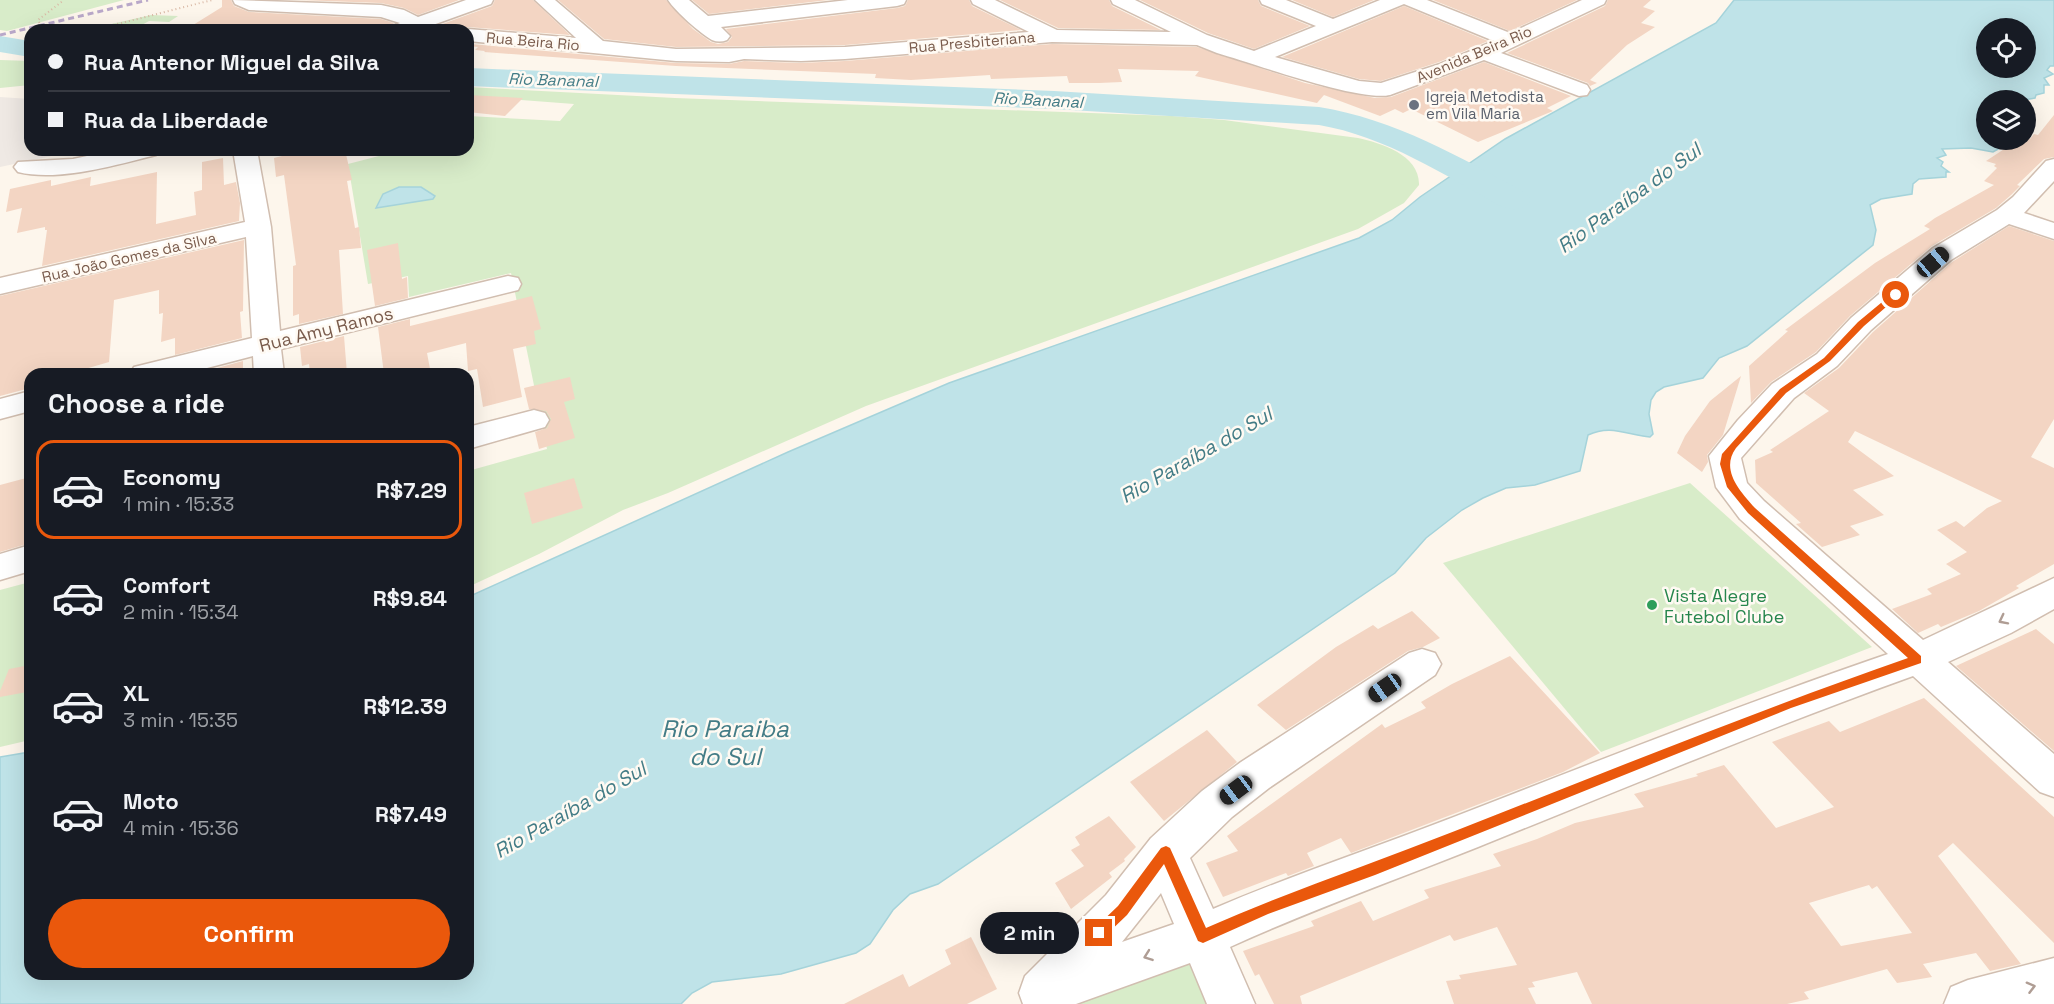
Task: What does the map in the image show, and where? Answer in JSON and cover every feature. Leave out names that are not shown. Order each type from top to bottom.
[{"type":"street","points":[[242,0],[249,4],[381,11],[397,14],[405,24]]},
{"type":"street","points":[[419,24],[484,0]]},
{"type":"street","points":[[544,0],[597,46]]},
{"type":"street","points":[[677,0],[744,53]]},
{"type":"street","points":[[702,22],[897,0]]},
{"type":"street","points":[[980,0],[1052,36]]},
{"type":"street","points":[[1120,0],[1200,39],[1255,58],[1347,84]]},
{"type":"street","points":[[1269,0],[1332,26]]},
{"type":"street","points":[[1255,58],[1397,0]]},
{"type":"street","points":[[1410,0],[1509,40]]},
{"type":"street","name":"Avenida Beira Rio","points":[[1347,84],[1366,90],[1382,90],[1484,53],[1597,0]]},
{"type":"street","points":[[1002,39],[1018,30],[1022,21]]},
{"type":"street","name":"Rua Beira Rio","points":[[474,36],[597,46]]},
{"type":"street","name":"Rua Presbiteriana","points":[[597,46],[676,56],[729,56],[744,53],[801,55],[845,53],[1052,36],[1200,39]]},
{"type":"street","points":[[1286,45],[1282,53],[1291,63],[1347,84]]},
{"type":"street","points":[[1484,53],[1579,90]]},
{"type":"street","points":[[75,156],[17,169],[73,166],[120,156]]},
{"type":"street","points":[[246,156],[258,227],[268,368]]},
{"type":"street","points":[[2051,174],[2006,215],[1970,236],[1930,265],[1861,324],[1827,360],[1783,391],[1725,456],[1725,464],[1728,480],[1738,496],[1917,660],[2054,779]]},
{"type":"street","points":[[2006,215],[2054,231]]},
{"type":"street","name":"Rua João Gomes da Silva","points":[[0,286],[258,227]]},
{"type":"street","name":"Rua Amy Ramos","points":[[168,368],[508,284]]},
{"type":"street","points":[[0,409],[24,403]]},
{"type":"street","points":[[474,436],[534,420]]},
{"type":"street","points":[[0,567],[24,560]]},
{"type":"street","points":[[1039,999],[1787,705],[1917,660],[1998,623],[2054,592]]},
{"type":"street","points":[[1039,999],[1122,910],[1166,852],[1216,804],[1255,775],[1422,664]]},
{"type":"street","points":[[1166,852],[1232,1004]]},
{"type":"street","points":[[1968,1004],[2054,981]]},
{"type":"path","points":[[40,24],[38,20],[64,0]]},
{"type":"path","points":[[118,24],[212,0]]},
{"type":"shaded area","points":[[0,97],[24,99],[24,156],[52,156],[0,167]]},
{"type":"green space","points":[[0,0],[124,0],[33,24],[24,24],[24,26],[7,31],[0,30]]},
{"type":"green space","points":[[151,15],[178,16],[169,22],[111,24]]},
{"type":"green space","points":[[0,60],[24,61],[24,86],[0,88]]},
{"type":"green space","points":[[474,87],[675,98],[1172,116],[1224,120],[1358,138],[1377,143],[1406,158],[1418,175],[1419,185],[1404,203],[1358,229],[866,406],[668,493],[623,510],[539,554],[474,584],[474,469],[547,449],[511,273],[409,297],[408,276],[368,284],[348,164],[379,156],[474,156],[474,116],[560,121],[574,104],[474,96]]},
{"type":"green space","name":"Vista Alegre Futebol Clube","points":[[1690,483],[1872,647],[1601,752],[1443,563]]},
{"type":"green space","points":[[24,584],[24,741],[0,747],[0,590]]},
{"type":"green space","points":[[1187,957],[1207,1004],[1055,1004]]},
{"type":"water","name":"Rio Paraiba do Sul","points":[[1734,0],[2054,0],[2054,66],[2050,66],[2047,70],[2053,74],[2044,78],[2049,85],[2044,85],[2044,93],[2036,95],[2036,90],[1976,90],[1976,149],[1942,149],[1946,155],[1937,158],[1943,162],[1941,166],[1949,172],[1946,172],[1946,177],[1919,179],[1913,184],[1912,194],[1881,199],[1870,205],[1876,230],[1873,245],[1747,346],[1719,358],[1703,378],[1664,387],[1656,392],[1651,400],[1649,414],[1653,434],[1650,437],[1612,430],[1588,435],[1580,471],[1535,485],[1506,488],[1462,510],[1426,538],[1395,573],[938,884],[910,894],[893,910],[870,944],[856,953],[781,974],[712,982],[692,993],[681,1004],[0,1004],[0,757],[24,753],[24,980],[474,980],[474,594],[788,452],[949,383],[1359,238],[1392,220],[1420,197],[1505,139],[1716,23]]},
{"type":"water","points":[[399,187],[421,187],[435,196],[433,199],[376,208],[383,194]]},
{"type":"building","points":[[222,0],[231,0],[234,6],[249,12],[381,19],[394,23],[195,24],[222,7]]},
{"type":"building","points":[[300,0],[459,0],[418,15],[404,8],[381,3]]},
{"type":"building","points":[[495,0],[533,0],[570,35],[474,27],[474,24],[442,24],[492,6]]},
{"type":"building","points":[[558,0],[666,0],[693,29],[711,42],[718,44],[728,42],[732,37],[726,29],[897,8],[905,6],[908,0],[969,0],[972,6],[1021,30],[845,45],[676,47],[604,39]]},
{"type":"building","points":[[692,0],[828,0],[709,14]]},
{"type":"building","points":[[1000,0],[1109,0],[1112,6],[1161,30],[1058,28]]},
{"type":"building","points":[[1140,0],[1258,0],[1261,6],[1310,26],[1254,49],[1208,33]]},
{"type":"building","points":[[1292,0],[1374,0],[1333,17]]},
{"type":"building","points":[[1433,0],[1577,0],[1510,31]]},
{"type":"building","points":[[1608,0],[1651,0],[1643,7],[1655,11],[1641,23],[1655,27],[1627,45],[1590,80],[1597,83],[1590,86],[1588,83],[1507,53],[1605,6]]},
{"type":"building","points":[[1404,6],[1488,41],[1439,62],[1381,81],[1359,79],[1282,57]]},
{"type":"building","points":[[474,44],[676,63],[729,64],[744,61],[801,63],[845,61],[1052,44],[1197,47],[1305,83],[1375,98],[1391,97],[1484,62],[1571,96],[1547,108],[1553,111],[1478,142],[1411,109],[1403,113],[1395,109],[1380,116],[1324,95],[1317,103],[1195,76],[1199,71],[1118,69],[1122,82],[1099,83],[1069,83],[1067,76],[991,79],[990,75],[911,80],[875,78],[876,74],[676,66],[484,52],[475,50],[478,47],[474,47]]},
{"type":"building","points":[[474,95],[523,98],[505,116],[474,113]]},
{"type":"building","points":[[2054,115],[2054,157],[2044,159],[1996,208],[1932,246],[1850,316],[1816,352],[1771,382],[1751,403],[1749,366],[1788,331],[1785,330],[1875,263],[1930,229],[1924,226],[1935,218],[1994,185],[1984,181],[1997,168],[1994,166],[1996,164],[1986,161],[2003,150],[2036,150],[2036,134],[2038,135]]},
{"type":"building","points":[[346,156],[352,180],[347,181],[355,228],[359,227],[361,248],[339,250],[343,314],[299,324],[299,314],[293,316],[293,266],[296,265],[284,175],[276,177],[274,158]]},
{"type":"building","points":[[223,158],[224,185],[236,182],[240,203],[239,221],[42,266],[47,230],[45,227],[17,233],[22,208],[6,212],[10,189],[51,180],[51,186],[91,177],[90,186],[157,172],[156,224],[196,215],[194,192],[202,190],[202,162]]},
{"type":"building","points":[[2009,226],[2054,241],[2054,419],[2031,457],[2054,468],[2054,564],[1979,611],[1941,627],[1938,624],[1918,633],[1892,609],[1932,594],[1927,589],[1961,574],[1946,564],[1967,552],[1937,530],[1956,521],[1964,527],[1987,508],[2002,501],[1855,431],[1848,442],[1894,476],[1853,490],[1884,515],[1850,526],[1860,535],[1822,547],[1796,524],[1801,523],[1756,483],[1755,460],[1773,452],[1770,450],[1829,411],[1804,393],[1839,368],[1873,332],[1952,262]]},
{"type":"building","points":[[244,240],[243,311],[240,312],[242,338],[175,355],[175,338],[161,342],[163,313],[159,314],[159,290],[114,300],[109,362],[88,368],[24,368],[24,390],[0,396],[0,296]]},
{"type":"building","points":[[398,243],[402,279],[407,277],[408,298],[375,306],[367,250]]},
{"type":"building","points":[[532,296],[541,329],[534,331],[536,344],[513,349],[522,397],[483,407],[477,369],[468,368],[466,343],[427,353],[430,368],[383,368],[378,327],[410,319],[410,326]]},
{"type":"building","points":[[344,336],[347,368],[309,368],[309,364],[302,366],[300,347]]},
{"type":"building","points":[[243,361],[243,368],[217,368]]},
{"type":"building","points":[[1741,376],[1723,435],[1707,455],[1708,462],[1702,472],[1677,453],[1685,436],[1710,401]]},
{"type":"building","points":[[570,377],[575,399],[564,402],[575,438],[539,449],[535,432],[547,428],[551,419],[546,411],[529,409],[524,388]]},
{"type":"building","points":[[574,478],[583,508],[532,524],[524,493]]},
{"type":"building","points":[[24,479],[24,545],[0,552],[0,485]]},
{"type":"building","points":[[1412,611],[1440,638],[1423,647],[1408,651],[1286,730],[1257,705],[1336,647],[1373,625],[1378,629]]},
{"type":"building","points":[[2036,629],[2054,644],[2054,751],[1956,666]]},
{"type":"building","points":[[1510,656],[1600,753],[1563,772],[1351,853],[1341,838],[1307,853],[1314,866],[1288,876],[1286,873],[1223,897],[1206,863],[1238,851],[1227,836],[1382,724],[1385,728],[1426,708],[1421,702]]},
{"type":"building","points":[[24,666],[24,693],[0,697],[0,691],[9,669]]},
{"type":"building","points":[[1924,698],[2054,817],[2054,943],[1953,843],[1938,856],[2021,964],[1990,971],[1976,953],[1923,964],[1932,977],[1897,983],[1887,969],[1804,992],[1809,999],[1787,1004],[1592,1004],[1577,972],[1532,982],[1535,987],[1528,988],[1536,1004],[1454,1004],[1446,981],[1461,979],[1459,975],[1517,965],[1497,927],[1454,941],[1450,935],[1300,996],[1302,1004],[1274,1004],[1259,974],[1255,976],[1243,951],[1314,926],[1311,921],[1361,901],[1373,921],[1429,898],[1424,890],[1501,866],[1493,854],[1575,823],[1644,807],[1634,794],[1698,776],[1696,774],[1724,765],[1776,828],[1834,807],[1772,742],[1829,721],[1840,732]],"holes":[[[1869,885],[1872,889],[1877,886],[1912,933],[1841,946],[1809,903]]]},
{"type":"building","points":[[1207,730],[1237,762],[1164,821],[1130,782]]},
{"type":"building","points":[[1109,816],[1136,847],[1124,859],[1125,861],[1109,873],[1112,877],[1071,909],[1055,883],[1084,866],[1071,850],[1080,845],[1075,837]]},
{"type":"building","points":[[971,937],[997,989],[967,1004],[844,1004],[903,974],[909,987],[951,964],[945,950]]},
{"type":"waterway","name":"Rio Bananal","points":[[0,44],[24,48]]},
{"type":"waterway","name":"Rio Bananal","points":[[474,77],[1054,100],[1319,116],[1343,120],[1396,139],[1514,200]]},
{"type":"railway","points":[[47,24],[148,0]]},
{"type":"railway","points":[[0,35],[24,29]]},
{"type":"place","name":"Igreja Metodista em Vila Maria","points":[[1414,105]]},
{"type":"place","name":"Vista Alegre Futebol Clube","points":[[1652,605]]},
{"type":"route","points":[[1099,933],[1122,910],[1166,852],[1203,936],[1266,908],[1370,870],[1787,705],[1917,660],[1738,496],[1728,480],[1725,464],[1725,456],[1783,391],[1827,360],[1861,324],[1896,295]]},
{"type":"water label","name":"Rio Paraíba do Sul","points":[[1629,198]]},
{"type":"water label","name":"Rio Paraíba do Sul","points":[[1196,455]]},
{"type":"water label","name":"Rio Paraíba do Sul","points":[[570,810]]}]
